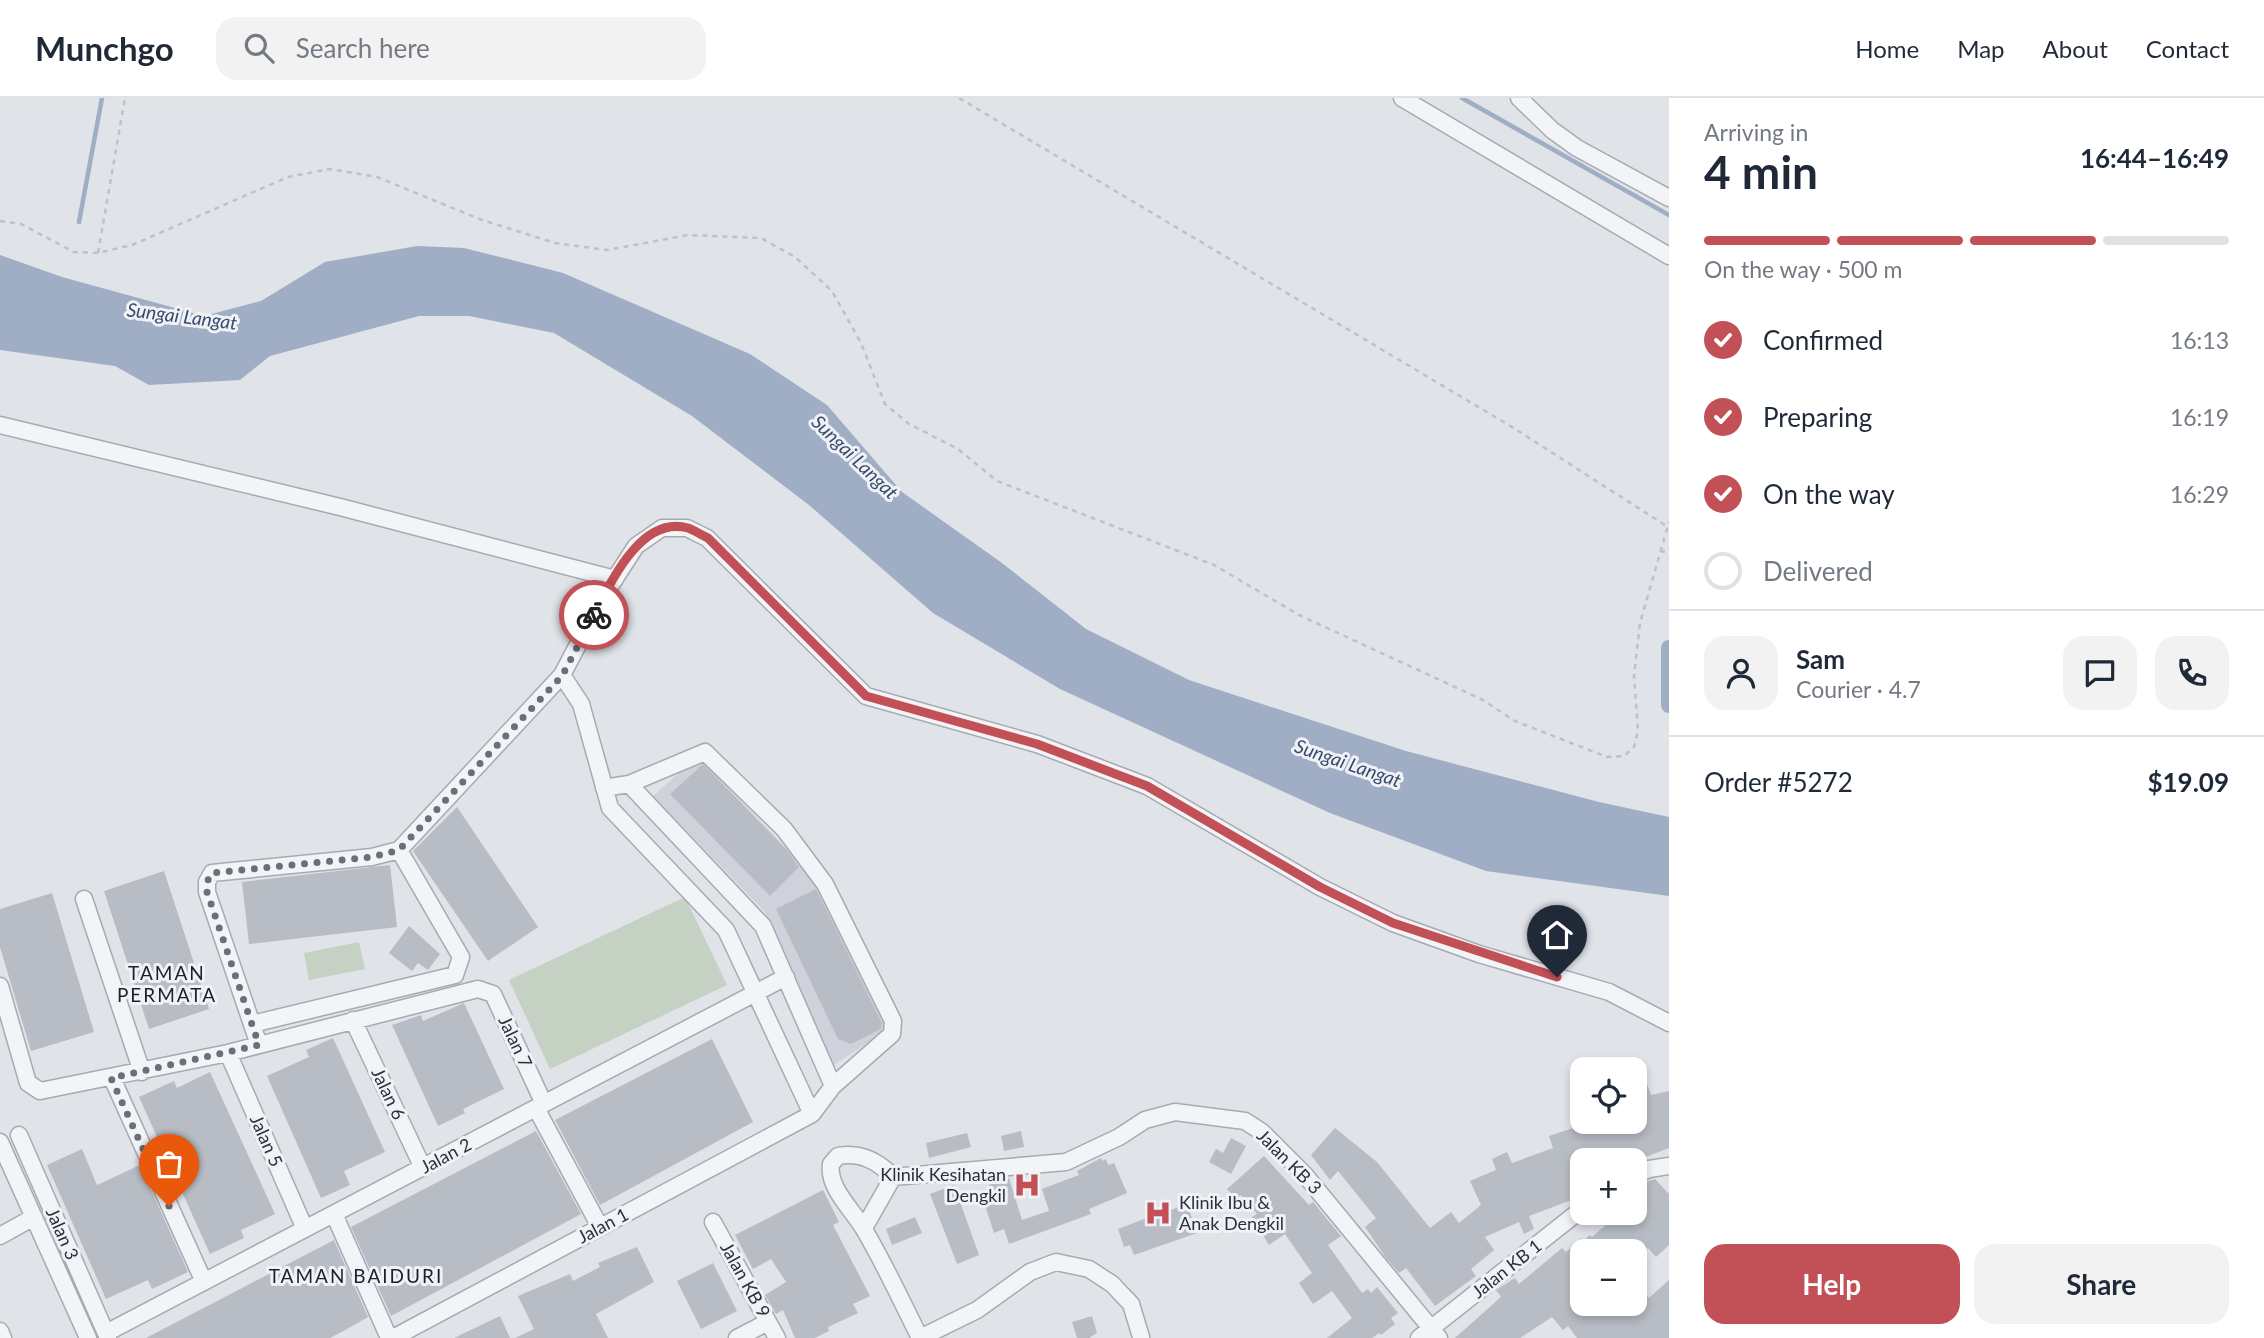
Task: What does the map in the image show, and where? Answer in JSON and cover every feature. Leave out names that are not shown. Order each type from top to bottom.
[{"type":"street","points":[[1402,98],[1669,256]]},
{"type":"street","points":[[1519,98],[1552,131],[1577,148],[1669,198]]},
{"type":"street","points":[[0,425],[340,507],[615,579]]},
{"type":"street","points":[[259,1045],[207,892],[207,882],[212,873],[372,857],[399,850],[562,676],[636,546],[662,528],[687,528],[708,538],[866,696],[1037,744],[1147,786],[1320,887],[1393,923],[1479,954],[1609,992],[1669,1023]]},
{"type":"street","points":[[562,676],[581,704],[610,808],[726,930],[812,1114]]},
{"type":"street","name":"Jalan 1","points":[[391,1338],[812,1114],[832,1086],[892,1034],[893,1021],[825,884],[784,829],[705,752],[629,784]]},
{"type":"street","points":[[604,788],[629,784],[764,926],[832,1086]]},
{"type":"street","points":[[252,1024],[455,975],[461,957],[399,850]]},
{"type":"street","points":[[84,899],[142,1072]]},
{"type":"street","name":"Jalan 2","points":[[107,1336],[204,1282],[786,977]]},
{"type":"street","points":[[0,986],[3,1007],[28,1083],[40,1091],[228,1053],[353,1020]]},
{"type":"street","name":"Jalan 7","points":[[353,1020],[478,989],[493,994],[540,1106],[600,1227]]},
{"type":"street","name":"Jalan 6","points":[[353,1020],[423,1168]]},
{"type":"street","name":"Jalan 5","points":[[228,1053],[305,1229]]},
{"type":"street","points":[[111,1078],[204,1282]]},
{"type":"street","name":"Jalan KB 3","points":[[893,1177],[992,1171],[1066,1162],[1119,1137],[1145,1120],[1175,1112],[1200,1113],[1245,1121],[1262,1132],[1305,1175],[1430,1335]]},
{"type":"street","name":"Jalan 3","points":[[19,1135],[107,1336]]},
{"type":"street","points":[[0,1142],[88,1338]]},
{"type":"street","points":[[864,1228],[893,1177],[881,1165],[866,1157],[849,1154],[838,1156],[831,1164],[832,1176],[842,1197],[864,1228],[920,1338],[977,1310],[1030,1272],[1056,1262],[1089,1269],[1112,1284],[1131,1304],[1141,1337]]},
{"type":"street","points":[[1647,1170],[1669,1166]]},
{"type":"street","points":[[334,1214],[391,1338]]},
{"type":"street","points":[[0,1236],[34,1217]]},
{"type":"street","name":"Jalan KB 1","points":[[1430,1335],[1570,1219]]},
{"type":"street","name":"Jalan KB 9","points":[[713,1222],[776,1338]]},
{"type":"street","points":[[737,1338],[768,1322]]},
{"type":"street","points":[[0,1331],[3,1338]]},
{"type":"path","points":[[99,253],[125,98]]},
{"type":"path","points":[[959,98],[1512,427],[1668,527]]},
{"type":"path","points":[[0,221],[21,224],[74,252],[99,253],[132,245],[288,177],[330,169],[377,177],[482,220],[555,243],[607,250],[688,235],[761,238],[795,257],[832,291],[861,343],[885,404],[909,424],[958,449],[997,481],[1214,565],[1299,615],[1483,700],[1515,721],[1607,757],[1624,756],[1634,747],[1638,731],[1634,676],[1640,623],[1669,522]]},
{"type":"path","points":[[1660,551],[1669,553]]},
{"type":"shaded area","points":[[698,756],[822,886],[890,1028],[834,1065],[765,912],[653,796]]},
{"type":"green space","points":[[685,897],[727,985],[550,1069],[509,980]]},
{"type":"green space","points":[[359,942],[365,969],[309,980],[304,953]]},
{"type":"water","name":"Sungai Langat","points":[[417,246],[464,248],[563,273],[750,354],[827,405],[902,492],[1002,563],[1086,629],[1189,680],[1406,751],[1599,802],[1669,817],[1669,896],[1486,871],[1330,813],[1060,689],[933,613],[809,505],[692,416],[554,333],[469,316],[419,316],[270,356],[240,380],[149,385],[115,366],[0,350],[0,255],[62,277],[204,316],[261,301],[325,262]]},
{"type":"building","points":[[703,764],[786,849],[799,867],[770,896],[670,794]]},
{"type":"building","points":[[457,807],[538,927],[488,961],[413,851]]},
{"type":"building","points":[[390,865],[397,927],[249,944],[242,882]]},
{"type":"building","points":[[164,871],[209,1009],[149,1029],[104,891]]},
{"type":"building","points":[[816,889],[882,1023],[881,1029],[851,1044],[838,1039],[776,909]]},
{"type":"building","points":[[52,893],[94,1032],[31,1051],[0,947],[0,909]]},
{"type":"building","points":[[409,926],[440,954],[428,970],[418,963],[412,971],[389,953]]},
{"type":"building","points":[[464,1003],[504,1089],[463,1109],[465,1113],[438,1126],[392,1025],[421,1015],[423,1021]]},
{"type":"building","points":[[333,1038],[385,1152],[344,1171],[350,1185],[321,1198],[267,1076],[309,1057],[306,1050]]},
{"type":"building","points":[[712,1039],[753,1122],[600,1205],[555,1120]]},
{"type":"building","points":[[210,1072],[275,1214],[241,1230],[244,1238],[210,1254],[139,1097],[174,1081],[177,1088]]},
{"type":"building","points":[[1647,1084],[1651,1095],[1669,1091],[1669,1148],[1647,1157],[1647,1148],[1570,1148],[1570,1201],[1529,1216],[1534,1229],[1524,1234],[1519,1222],[1485,1237],[1494,1250],[1471,1269],[1476,1276],[1435,1306],[1406,1268],[1399,1273],[1386,1258],[1365,1227],[1376,1218],[1338,1171],[1330,1180],[1311,1155],[1335,1128],[1377,1162],[1430,1228],[1451,1212],[1459,1223],[1481,1205],[1470,1181],[1496,1170],[1492,1159],[1507,1152],[1512,1163],[1553,1148],[1549,1136],[1570,1129],[1570,1134],[1647,1134]]},
{"type":"building","points":[[536,1131],[581,1214],[391,1316],[351,1227]]},
{"type":"building","points":[[1021,1131],[1024,1147],[1004,1151],[1001,1136]]},
{"type":"building","points":[[967,1133],[971,1147],[929,1158],[926,1143]]},
{"type":"building","points":[[1231,1138],[1246,1146],[1231,1174],[1209,1162],[1216,1149],[1223,1153]]},
{"type":"building","points":[[82,1149],[97,1185],[140,1165],[188,1272],[152,1289],[148,1280],[106,1299],[47,1165]]},
{"type":"building","points":[[1264,1156],[1309,1205],[1313,1202],[1341,1236],[1328,1245],[1362,1293],[1368,1289],[1371,1293],[1377,1287],[1398,1313],[1391,1318],[1395,1324],[1381,1335],[1379,1333],[1372,1338],[1327,1338],[1352,1318],[1332,1291],[1313,1304],[1299,1283],[1312,1273],[1285,1234],[1269,1245],[1252,1217],[1257,1214],[1241,1195],[1236,1199],[1227,1189]]},
{"type":"building","points":[[1101,1158],[1102,1161],[1106,1159],[1108,1165],[1114,1163],[1127,1193],[1089,1209],[1091,1214],[1009,1244],[1004,1229],[994,1233],[985,1205],[995,1202],[989,1185],[1009,1178],[1022,1220],[1049,1211],[1042,1189],[1079,1175],[1077,1171]]},
{"type":"building","points":[[1655,1179],[1669,1194],[1669,1245],[1656,1257],[1647,1249],[1647,1239],[1585,1239],[1590,1235],[1592,1237],[1606,1225],[1647,1225],[1647,1182]]},
{"type":"building","points":[[954,1185],[979,1255],[957,1264],[930,1194]]},
{"type":"building","points":[[823,1190],[839,1222],[833,1225],[870,1296],[853,1304],[858,1313],[828,1327],[829,1331],[815,1338],[795,1338],[783,1310],[776,1314],[765,1295],[786,1282],[771,1259],[753,1269],[735,1235]]},
{"type":"building","points":[[1187,1204],[1197,1233],[1134,1255],[1130,1245],[1124,1247],[1118,1229],[1147,1218],[1146,1213],[1169,1205],[1171,1210]]},
{"type":"building","points":[[915,1217],[922,1233],[892,1245],[886,1229]]},
{"type":"building","points":[[334,1240],[368,1317],[330,1338],[146,1338]]},
{"type":"building","points":[[637,1247],[654,1282],[596,1314],[608,1338],[515,1338],[534,1329],[518,1296],[570,1274],[573,1281],[600,1267],[598,1263]]},
{"type":"building","points":[[1562,1248],[1566,1252],[1570,1248],[1570,1316],[1647,1316],[1647,1296],[1649,1298],[1669,1280],[1669,1338],[1577,1338],[1568,1326],[1563,1330],[1552,1317],[1520,1338],[1455,1338],[1501,1297],[1496,1290],[1515,1278],[1519,1284]]},
{"type":"building","points":[[713,1263],[737,1311],[701,1329],[677,1281]]},
{"type":"building","points":[[500,1316],[510,1338],[454,1338]]},
{"type":"building","points":[[1092,1316],[1097,1333],[1089,1338],[1077,1338],[1072,1322]]},
{"type":"waterway","points":[[79,222],[102,98]]},
{"type":"waterway","points":[[1462,98],[1669,215]]},
{"type":"waterway","points":[[1669,648],[1669,705]]},
{"type":"way so far","points":[[169,1206],[111,1078],[259,1045],[207,892],[207,882],[212,873],[372,857],[399,850],[562,676],[594,615]]},
{"type":"place","name":"Klinik Kesihatan Dengkil","points":[[1027,1185]]},
{"type":"place","name":"Klinik Ibu & Anak Dengkil","points":[[1158,1213]]},
{"type":"district","name":"TAMAN PERMATA","points":[[167,984]]},
{"type":"district","name":"TAMAN BAIDURI","points":[[356,1276]]},
{"type":"route","points":[[594,615],[636,546],[662,528],[687,528],[708,538],[828,655],[866,696],[935,713],[1037,744],[1147,786],[1231,832],[1320,887],[1393,923],[1479,954],[1557,977]]}]
